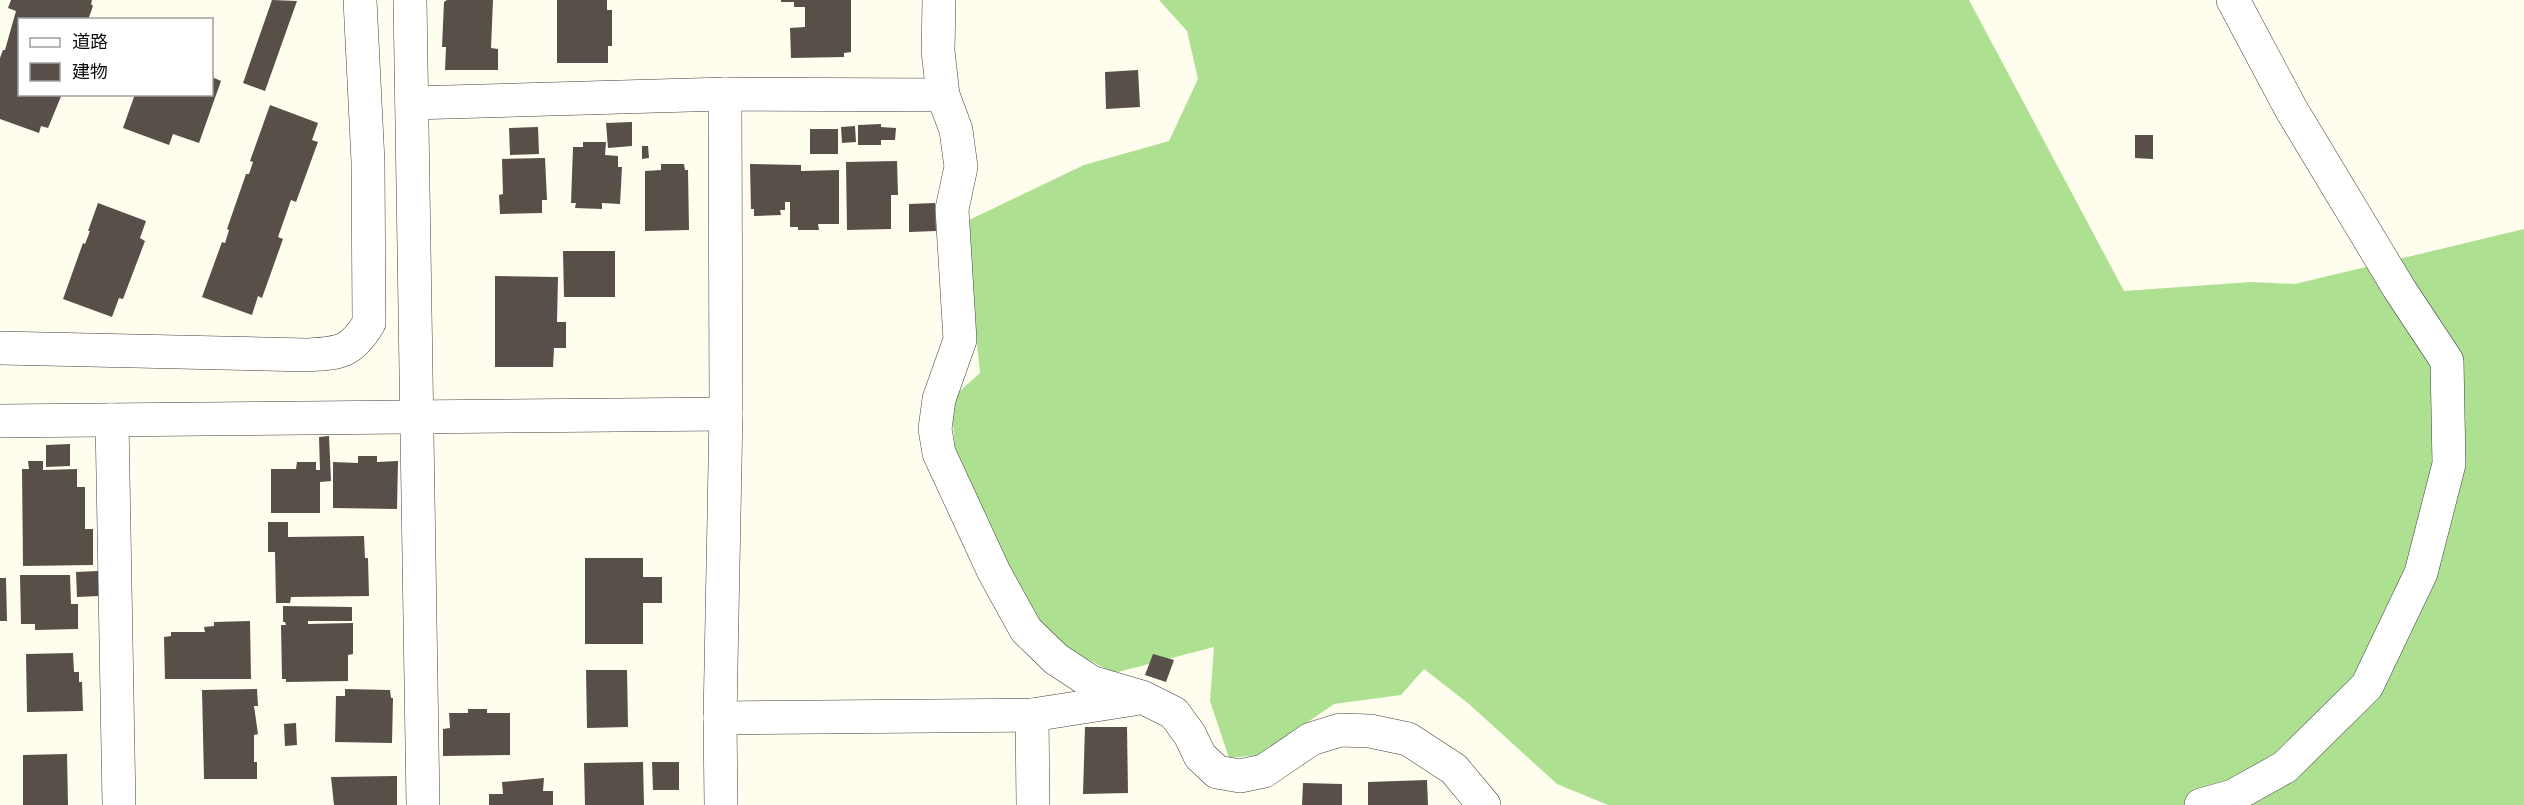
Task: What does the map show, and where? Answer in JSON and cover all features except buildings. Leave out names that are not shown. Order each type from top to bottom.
[{"type":"street","points":[[0,348],[307,355],[337,353],[359,340],[369,323],[369,162],[360,0]]},
{"type":"street","points":[[411,0],[423,805]]},
{"type":"street","points":[[939,0],[938,51],[943,95],[956,130],[961,167],[952,209],[960,340],[939,399],[935,429],[939,453],[994,572],[1026,630],[1056,659],[1091,682],[1142,698],[1174,713],[1190,735],[1200,756],[1217,772],[1240,776],[1264,771],[1311,739],[1340,730],[1370,731],[1408,739],[1454,769],[1484,805]]},
{"type":"street","points":[[2201,805],[2233,796],[2285,767],[2367,686],[2421,573],[2449,464],[2447,361],[2400,290],[2291,109],[2233,0]]},
{"type":"street","points":[[412,103],[725,94],[943,95]]},
{"type":"street","points":[[721,805],[720,718],[726,414],[725,94]]},
{"type":"street","points":[[369,323],[415,320]]},
{"type":"street","points":[[0,421],[726,414]]},
{"type":"street","points":[[112,420],[119,805]]},
{"type":"street","points":[[720,718],[1032,715],[1142,698]]},
{"type":"street","points":[[1032,715],[1033,805]]},
{"type":"green space","points":[[1159,0],[1969,0],[2124,291],[2251,282],[2295,284],[2524,229],[2524,805],[1608,805],[1557,784],[1469,704],[1424,669],[1401,695],[1334,704],[1260,755],[1229,758],[1210,701],[1214,647],[1114,673],[1058,644],[1014,592],[988,518],[956,462],[951,399],[980,373],[965,222],[1084,165],[1169,141],[1198,79],[1187,31]]}]
